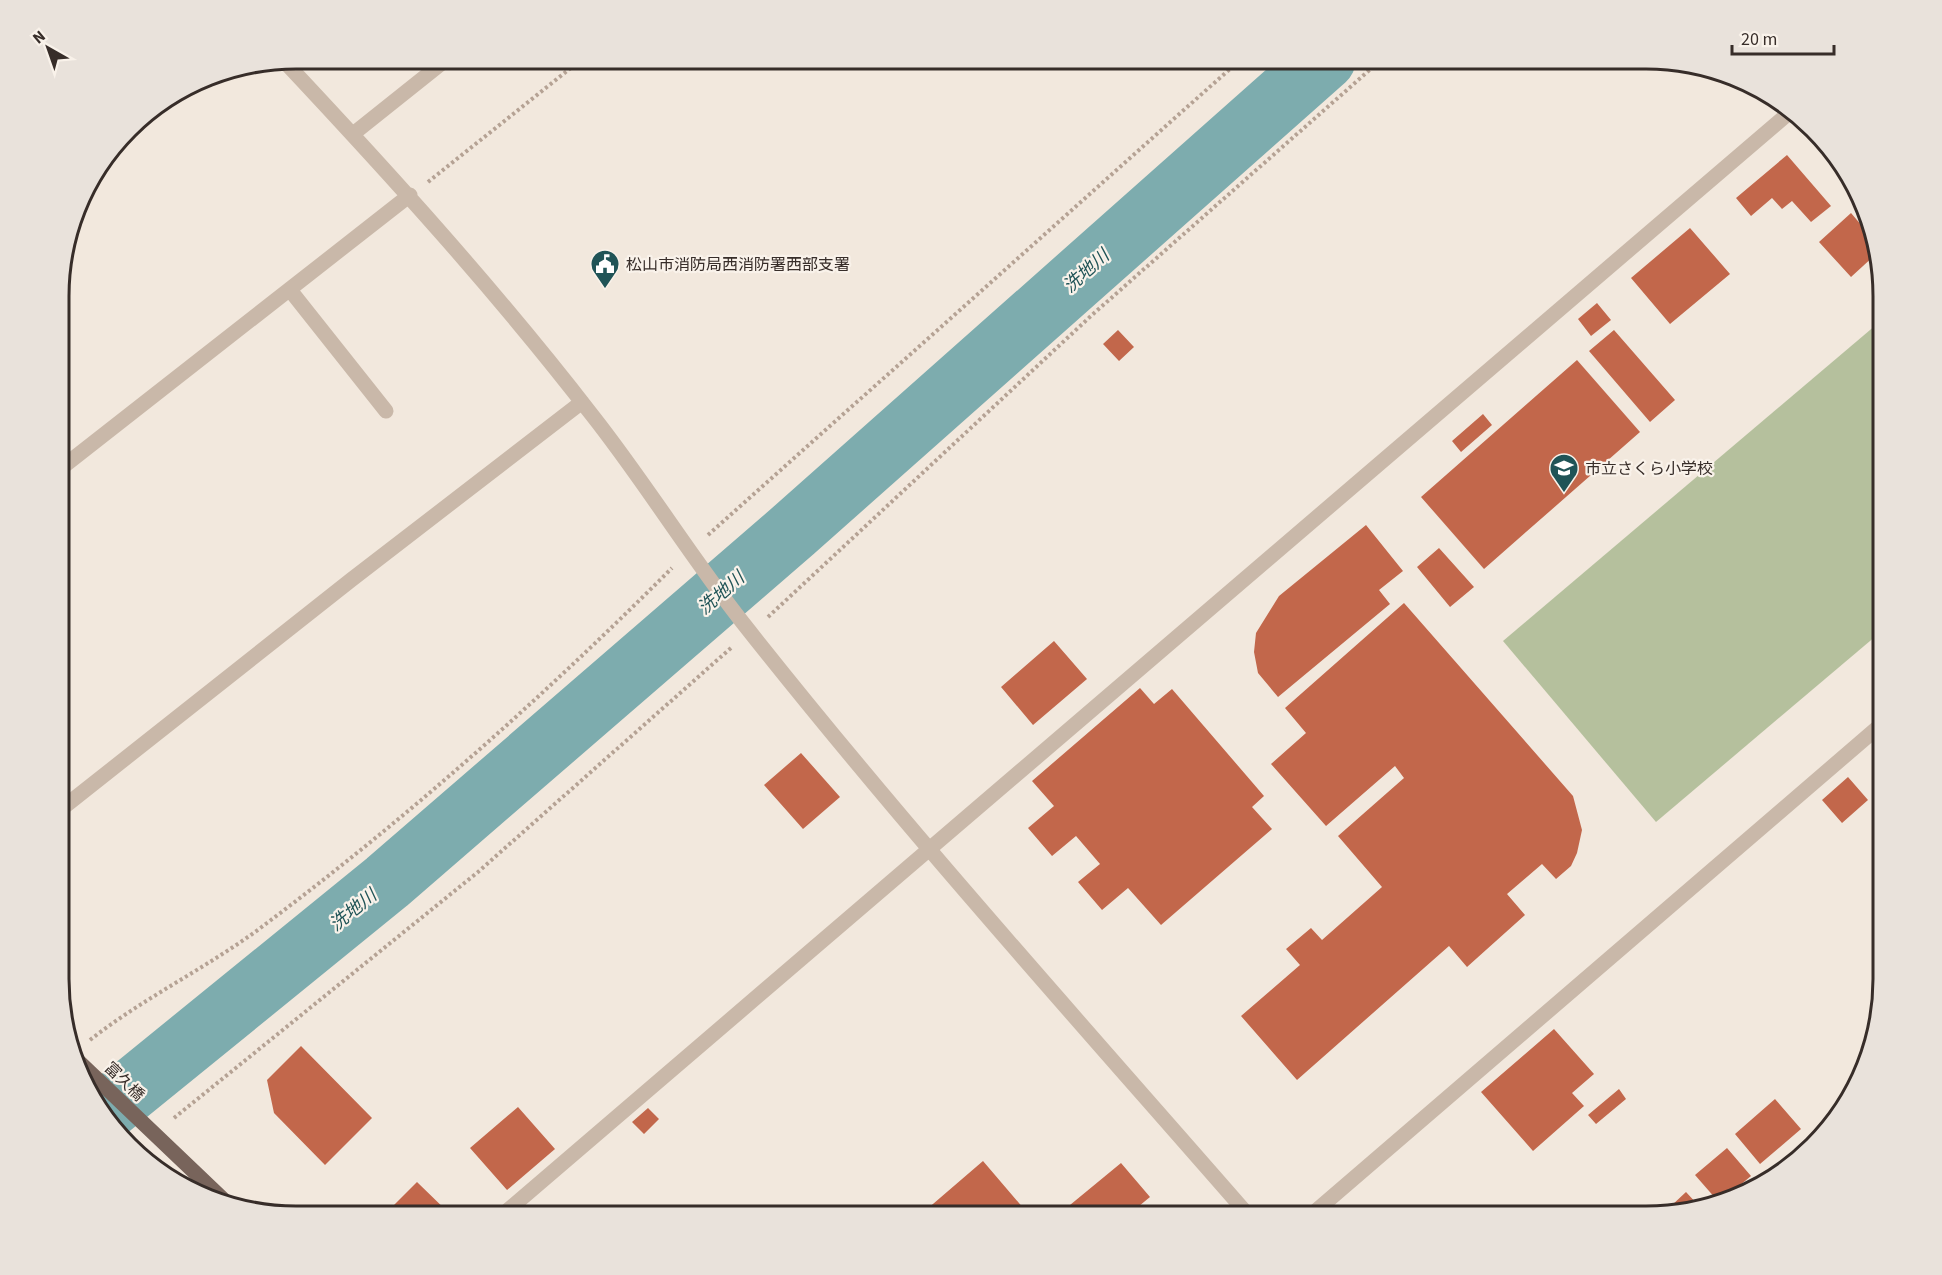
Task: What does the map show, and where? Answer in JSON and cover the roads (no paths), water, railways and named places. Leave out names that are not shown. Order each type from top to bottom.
[{"type":"main road","name":"富久橋","points":[[88,1071],[214,1191]]},
{"type":"street","points":[[292,69],[410,195],[582,402],[694,560],[745,626],[928,849],[1240,1206]]},
{"type":"street","points":[[353,134],[433,69]]},
{"type":"street","points":[[513,1206],[1785,117]]},
{"type":"street","points":[[69,462],[410,195]]},
{"type":"street","points":[[290,290],[386,411]]},
{"type":"street","points":[[69,803],[351,580],[582,402]]},
{"type":"street","points":[[1322,1206],[1873,732]]},
{"type":"waterway","name":"洗地川","points":[[109,1108],[387,882],[794,530],[1314,69]]},
{"type":"place","name":"松山市消防局西消防署西部支署","points":[[605,290]]},
{"type":"place","name":"市立さくら小学校","points":[[1564,494]]}]
